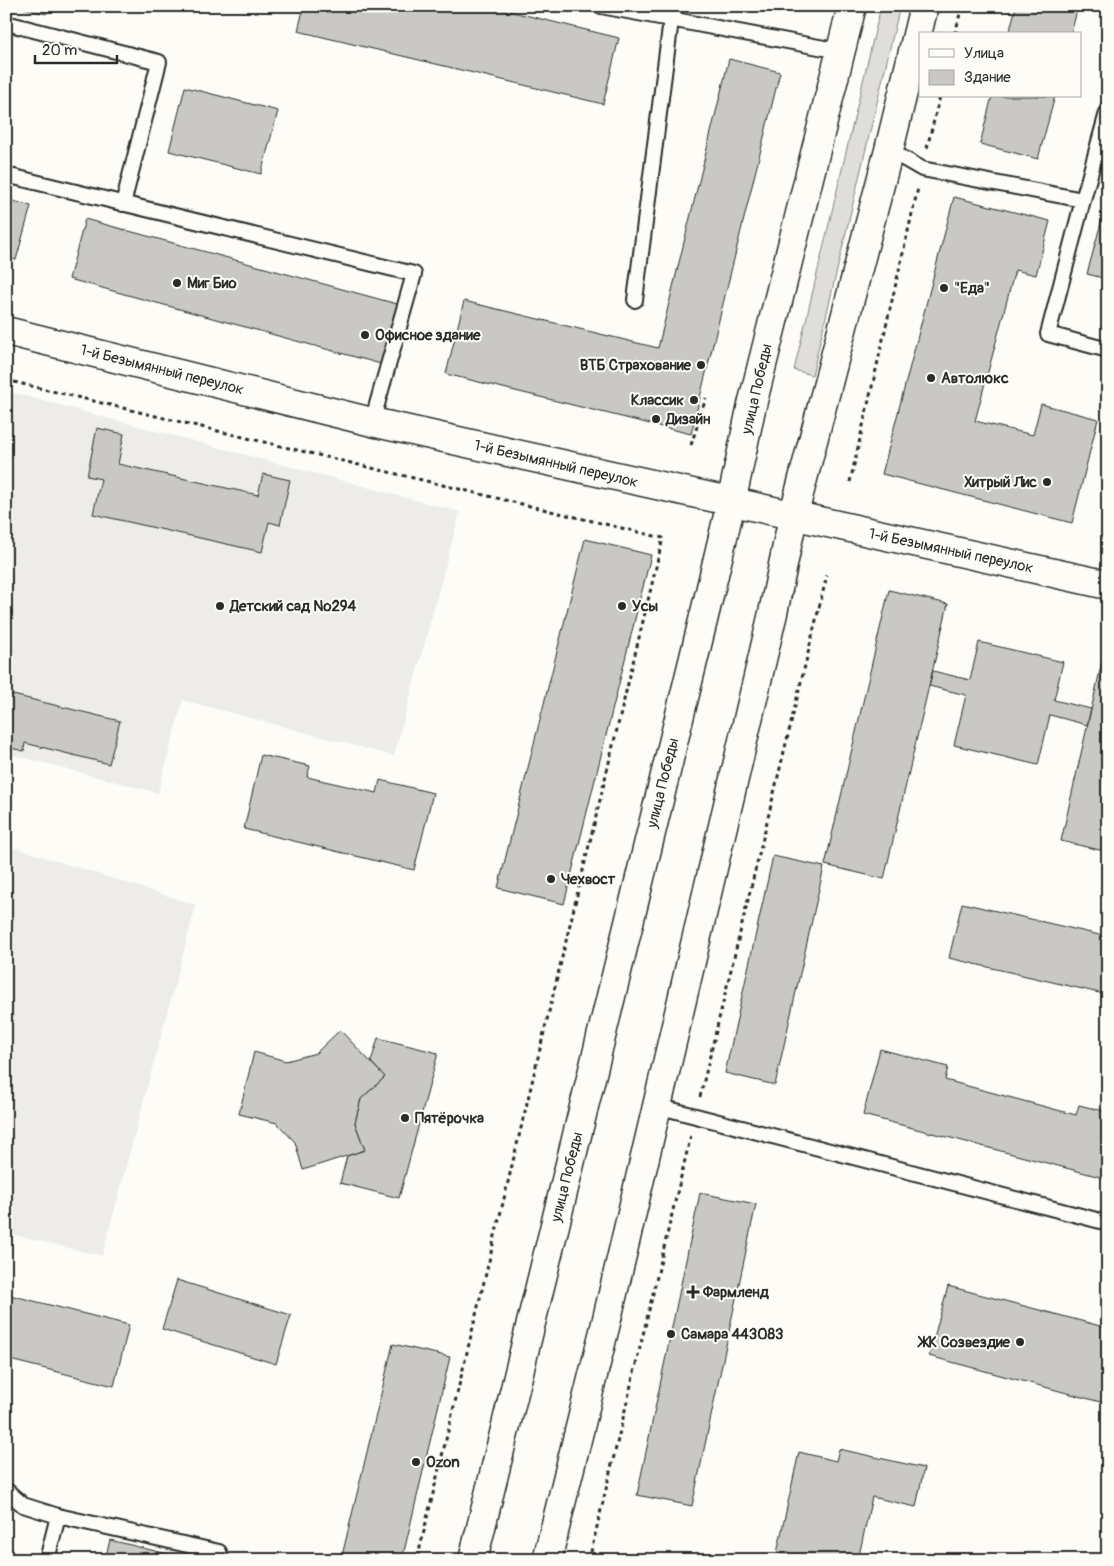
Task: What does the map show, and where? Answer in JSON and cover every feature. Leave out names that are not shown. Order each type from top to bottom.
[{"type":"main road","name":"улица Победы","points":[[473,1560],[731,503],[751,409],[852,6]]},
{"type":"main road","points":[[547,1560],[606,1323],[773,613],[793,517],[889,150],[924,6]]},
{"type":"main road","name":"1-й Безымянный переулок","points":[[6,332],[372,422],[793,517],[1107,583]]},
{"type":"lane","points":[[601,6],[840,51]]},
{"type":"lane","points":[[635,300],[672,20],[676,6]]},
{"type":"lane","points":[[6,23],[159,62],[123,204]]},
{"type":"lane","points":[[1108,109],[1048,334],[1108,350]]},
{"type":"lane","points":[[889,150],[922,169],[1083,200]]},
{"type":"lane","points":[[6,175],[414,274],[372,422]]},
{"type":"lane","points":[[657,1106],[1108,1223]]},
{"type":"lane","points":[[6,1490],[23,1505],[58,1516],[219,1552],[222,1560]]},
{"type":"lane","points":[[47,1560],[58,1516]]},
{"type":"path","points":[[956,32],[962,6]]},
{"type":"path","points":[[850,482],[940,98]]},
{"type":"path","points":[[6,380],[663,538],[417,1560]]},
{"type":"path","points":[[691,445],[706,398]]},
{"type":"path","points":[[589,1560],[827,575]]},
{"type":"shaded area","points":[[881,6],[900,6],[812,375],[794,370]]},
{"type":"shaded area","name":"Детский сад №294","points":[[10,392],[460,512],[394,756],[183,700],[158,793],[6,753],[6,405]]},
{"type":"shaded area","points":[[6,845],[196,905],[102,1256],[6,1233]]},
{"type":"building","points":[[15,6],[48,6],[46,14]]},
{"type":"building","points":[[304,6],[488,6],[619,38],[603,104],[298,31]]},
{"type":"building","points":[[1016,6],[1078,6],[1072,32],[1010,32]]},
{"type":"building","points":[[729,59],[780,72],[691,434],[446,374],[464,301],[658,348]]},
{"type":"building","points":[[185,87],[278,111],[261,174],[169,151]]},
{"type":"building","points":[[992,98],[1054,98],[1038,159],[980,144]]},
{"type":"building","points":[[954,197],[1050,221],[1036,275],[1015,270],[975,421],[1033,435],[1041,404],[1098,419],[1072,523],[882,474]]},
{"type":"building","points":[[1108,197],[1108,261],[1103,278],[1087,274]]},
{"type":"building","points":[[6,199],[31,206],[16,260],[6,257]]},
{"type":"building","points":[[85,219],[397,304],[381,364],[69,279]]},
{"type":"building","points":[[97,428],[124,434],[118,464],[258,495],[263,474],[290,480],[280,525],[269,522],[262,552],[93,514],[101,479],[87,476]]},
{"type":"building","points":[[585,539],[651,555],[564,904],[498,888]]},
{"type":"building","points":[[889,590],[948,604],[884,879],[825,865]]},
{"type":"building","points":[[1108,640],[1108,852],[1061,841]]},
{"type":"building","points":[[979,642],[1063,662],[1054,700],[1091,709],[1087,725],[1050,715],[1038,765],[954,745],[966,695],[929,686],[933,671],[970,680]]},
{"type":"building","points":[[9,694],[120,721],[109,764],[25,743],[24,751],[6,747],[6,703]]},
{"type":"building","points":[[261,755],[310,766],[307,777],[377,793],[380,780],[433,793],[414,870],[244,829]]},
{"type":"building","points":[[773,856],[824,867],[775,1085],[725,1073]]},
{"type":"building","points":[[962,903],[1108,937],[1108,995],[949,958]]},
{"type":"building","points":[[340,1030],[385,1077],[361,1099],[355,1123],[365,1150],[303,1170],[295,1142],[277,1123],[239,1114],[254,1052],[286,1061],[316,1053]]},
{"type":"building","points":[[378,1038],[438,1053],[399,1198],[340,1183],[347,1156],[365,1150],[355,1123],[361,1099],[385,1077],[371,1062]]},
{"type":"building","points":[[880,1049],[948,1067],[945,1080],[1076,1115],[1079,1105],[1108,1112],[1108,1179],[863,1115]]},
{"type":"building","points":[[700,1193],[756,1204],[692,1506],[637,1495]]},
{"type":"building","points":[[177,1280],[291,1315],[276,1364],[162,1329]]},
{"type":"building","name":"ЖК Созвездие","points":[[948,1286],[1108,1328],[1108,1404],[929,1356]]},
{"type":"building","points":[[6,1294],[129,1325],[114,1386],[6,1359]]},
{"type":"building","points":[[393,1344],[450,1357],[402,1560],[341,1560]]},
{"type":"building","points":[[839,1449],[924,1468],[916,1507],[872,1497],[858,1560],[806,1560],[777,1553],[799,1452],[836,1461]]},
{"type":"building","points":[[110,1540],[184,1558],[183,1560],[105,1560]]},
{"type":"place","name":"Миг Био","points":[[177,283]]},
{"type":"place","name":"\"Еда\"","points":[[944,288]]},
{"type":"place","name":"Офисное здание","points":[[365,335]]},
{"type":"place","name":"ВТБ Страхование","points":[[701,365]]},
{"type":"place","name":"Автолюкс","points":[[931,378]]},
{"type":"place","name":"Классик","points":[[694,400]]},
{"type":"place","name":"Дизайн","points":[[656,419]]},
{"type":"place","name":"Хитрый Лис","points":[[1047,482]]},
{"type":"place","name":"Детский сад №294","points":[[220,606]]},
{"type":"place","name":"Усы","points":[[622,606]]},
{"type":"place","name":"Чехвост","points":[[551,879]]},
{"type":"place","name":"Пятёрочка","points":[[405,1118]]},
{"type":"place","name":"Фармленд","points":[[693,1292]]},
{"type":"place","name":"Самара 443083","points":[[671,1334]]},
{"type":"place","name":"ЖК Созвездие","points":[[1020,1342]]},
{"type":"place","name":"Ozon","points":[[416,1462]]}]
